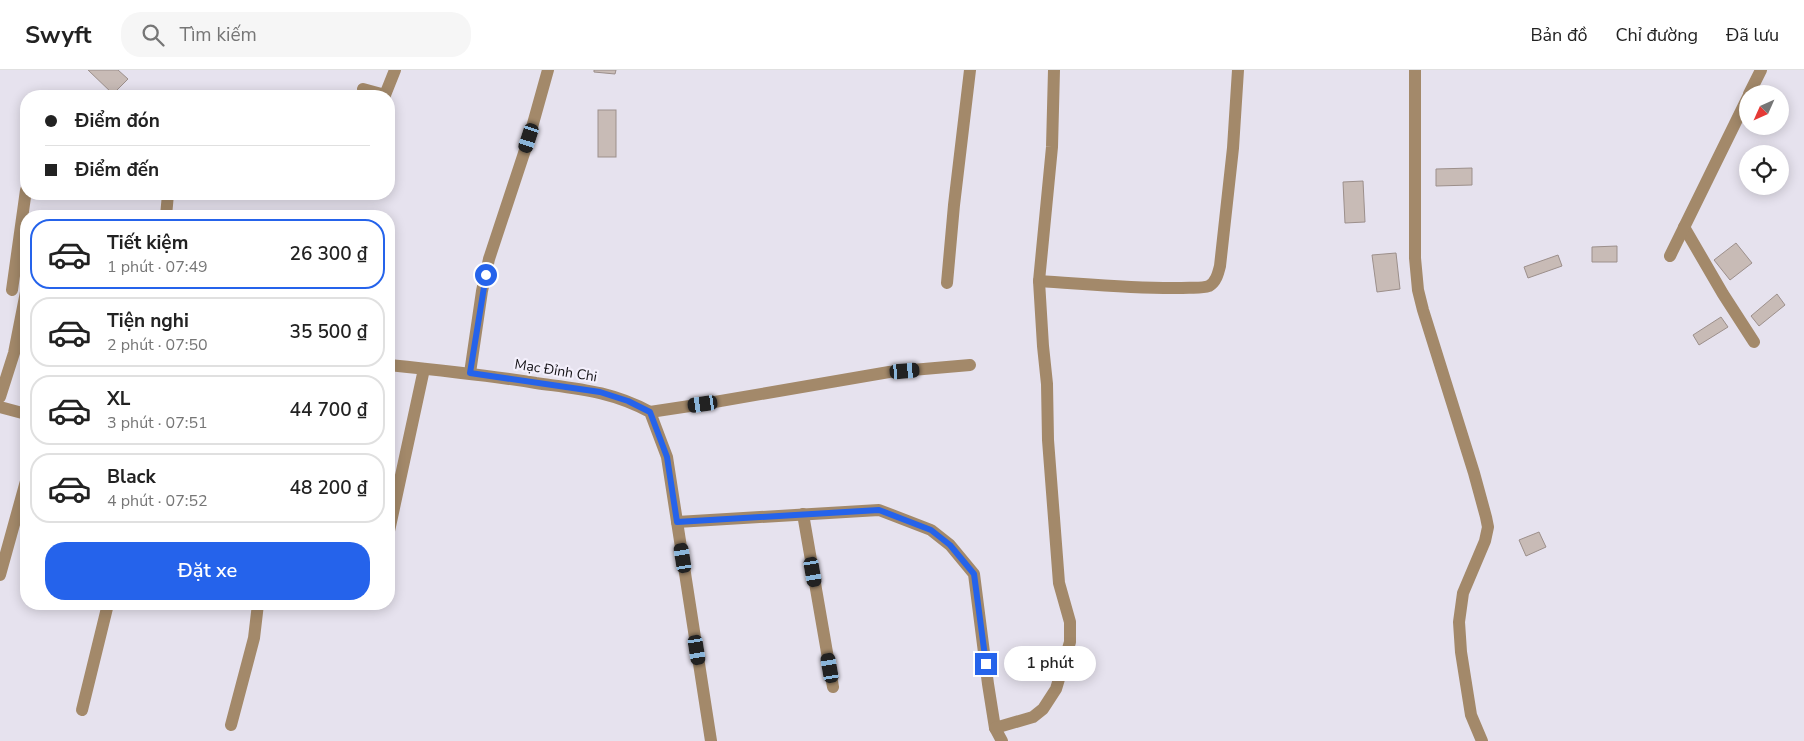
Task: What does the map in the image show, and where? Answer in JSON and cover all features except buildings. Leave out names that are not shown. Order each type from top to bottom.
[{"type":"street","points":[[387,90],[395,70]]},
{"type":"street","points":[[470,373],[482,291],[489,259],[529,138],[548,70]]},
{"type":"street","points":[[947,283],[970,70]]},
{"type":"street","points":[[995,728],[1033,718],[1043,710],[1056,689],[1070,642],[1070,622],[1059,584],[1048,440],[1047,384],[1040,281],[1052,147],[1054,70]]},
{"type":"street","points":[[1040,281],[1160,288],[1202,287],[1209,286],[1214,281],[1218,276],[1220,266],[1238,70]]},
{"type":"street","points":[[1414,70],[1415,258],[1418,290],[1430,335],[1474,473],[1488,527],[1485,541],[1463,593],[1459,622],[1461,652],[1471,715],[1478,739]]},
{"type":"street","points":[[1753,85],[1761,70]]},
{"type":"street","points":[[1670,256],[1739,113]]},
{"type":"street","points":[[20,220],[6,289],[20,290]]},
{"type":"street","points":[[1684,226],[1723,294],[1754,342]]},
{"type":"street","points":[[0,398],[14,352],[20,322]]},
{"type":"street","points":[[711,741],[667,457],[650,412],[889,372],[970,365]]},
{"type":"street","name":"Mạc Đỉnh Chi","points":[[395,366],[470,373],[600,392],[628,401],[650,412]]},
{"type":"street","points":[[395,503],[424,368]]},
{"type":"street","points":[[0,407],[20,412]]},
{"type":"street","points":[[0,575],[20,503]]},
{"type":"street","points":[[677,522],[879,510],[931,530],[950,545],[974,574],[995,728],[1002,741]]},
{"type":"street","points":[[803,514],[833,687]]},
{"type":"street","points":[[82,710],[107,610]]},
{"type":"street","points":[[231,725],[254,638],[257,610]]},
{"type":"route","points":[[486,275],[470,373],[600,392],[628,401],[650,412],[667,457],[677,522],[879,510],[899,516],[931,530],[950,545],[974,574],[986,664]]}]
